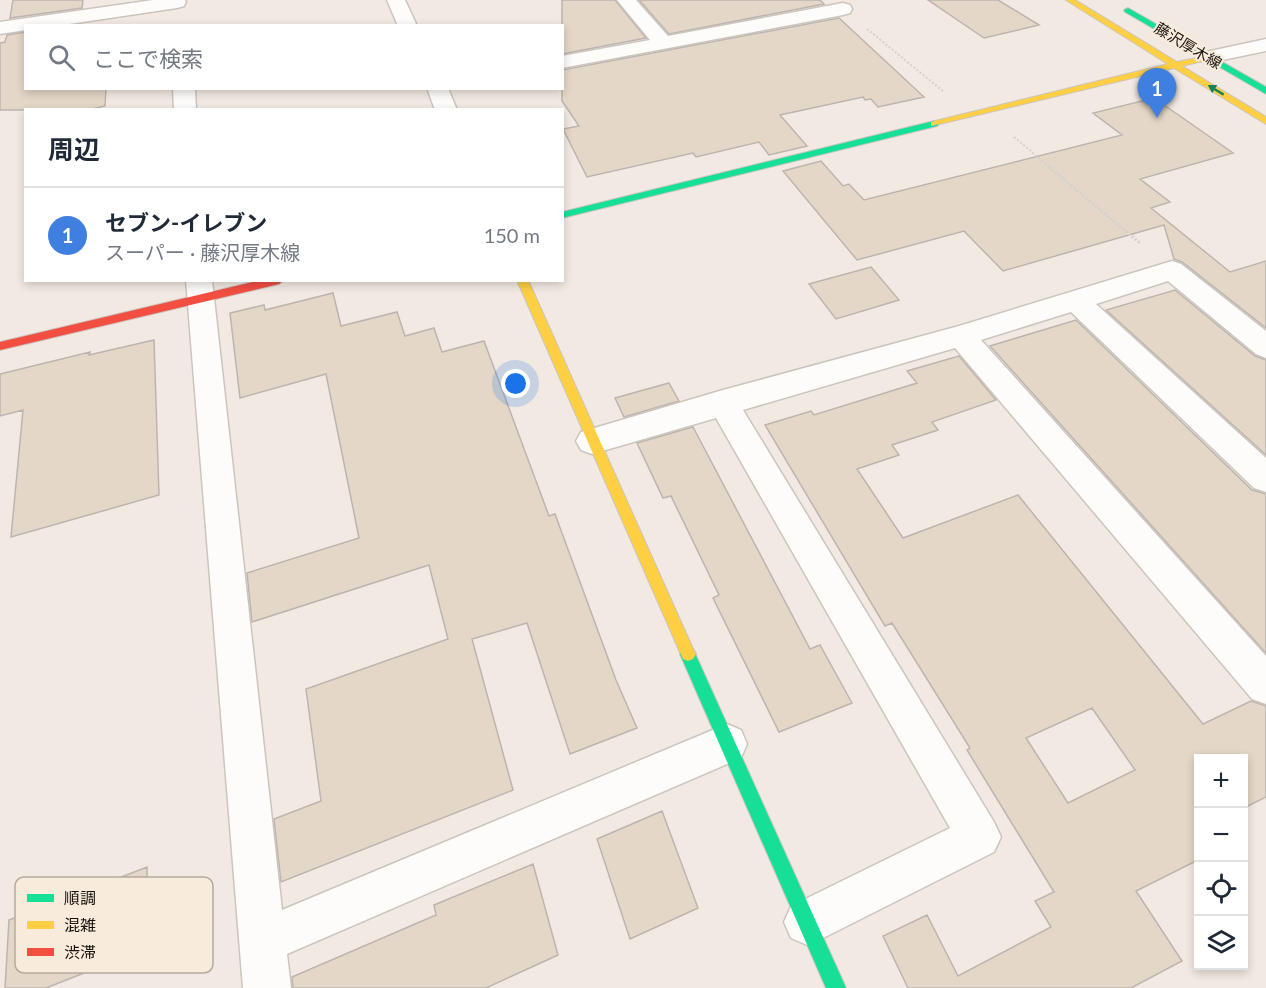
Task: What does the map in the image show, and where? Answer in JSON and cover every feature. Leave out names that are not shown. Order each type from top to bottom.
[{"type":"street","points":[[396,0],[407,24]]},
{"type":"street","points":[[626,0],[663,43]]},
{"type":"street","name":"藤沢厚木線","points":[[1070,0],[1266,121]]},
{"type":"street","points":[[26,24],[176,1],[178,24]]},
{"type":"street","points":[[564,62],[838,5]]},
{"type":"street","name":"藤沢厚木線","points":[[1120,6],[1266,91]]},
{"type":"street","points":[[0,28],[24,24]]},
{"type":"street","points":[[564,215],[1174,65],[1266,45]]},
{"type":"street","points":[[184,90],[185,108]]},
{"type":"street","points":[[438,90],[445,108]]},
{"type":"street","points":[[591,441],[961,336],[1074,298],[1172,270],[1266,346]]},
{"type":"street","points":[[0,346],[200,289],[261,282]]},
{"type":"street","points":[[523,282],[591,441],[836,988]]},
{"type":"street","points":[[200,289],[267,988]]},
{"type":"street","points":[[1074,298],[1266,478]]},
{"type":"street","points":[[961,336],[1266,685]]},
{"type":"street","points":[[723,402],[979,837],[807,922]]},
{"type":"street","points":[[263,941],[727,744]]},
{"type":"path","points":[[838,5],[945,93]]},
{"type":"path","points":[[1013,136],[1172,270]]},
{"type":"building","points":[[13,0],[83,0],[82,8],[10,18]]},
{"type":"building","points":[[562,0],[615,0],[646,38],[564,54],[564,24],[562,24]]},
{"type":"building","points":[[639,0],[820,0],[824,4],[669,34]]},
{"type":"building","points":[[928,0],[998,0],[1039,25],[984,38]]},
{"type":"building","points":[[839,18],[924,97],[878,107],[871,99],[865,100],[863,97],[780,115],[807,146],[769,155],[759,142],[696,157],[693,153],[587,177],[564,131],[564,129],[579,126],[562,101],[564,70]]},
{"type":"building","points":[[24,32],[24,90],[106,90],[105,106],[0,110],[0,43],[5,42],[7,35]]},
{"type":"building","points":[[1154,98],[1233,153],[1140,179],[1170,202],[1151,208],[1230,272],[1266,261],[1266,328],[1182,262],[1174,259],[1164,225],[1003,271],[964,231],[857,260],[783,171],[821,161],[843,186],[849,184],[864,200],[1122,135],[1093,113]]},
{"type":"building","points":[[871,267],[899,300],[836,319],[809,284]]},
{"type":"building","points":[[1175,290],[1255,356],[1266,360],[1266,455],[1106,310]]},
{"type":"building","points":[[333,293],[341,326],[397,312],[405,336],[434,328],[442,352],[484,341],[549,516],[555,514],[616,680],[637,728],[570,754],[527,623],[472,639],[513,790],[281,882],[274,819],[321,801],[306,689],[448,639],[429,565],[252,622],[247,573],[359,538],[326,374],[240,398],[230,313],[264,305],[265,310]]},
{"type":"building","points":[[1076,320],[1252,490],[1266,494],[1266,653],[990,346]]},
{"type":"building","points":[[154,340],[159,495],[11,537],[23,410],[0,416],[0,374],[90,352],[89,355]]},
{"type":"building","points":[[959,356],[996,400],[932,422],[938,430],[892,445],[899,455],[857,469],[903,538],[1018,495],[1203,724],[1251,701],[1266,706],[1266,797],[1248,806],[1248,754],[1194,754],[1194,862],[1136,891],[1182,961],[1131,988],[908,988],[883,936],[927,915],[958,976],[1051,927],[1035,901],[1054,892],[967,750],[970,748],[892,623],[885,626],[765,425],[811,411],[814,415],[917,383],[907,371]],"holes":[[[1092,708],[1135,770],[1068,803],[1026,738]]]},
{"type":"building","points":[[669,383],[679,401],[624,417],[615,398]]},
{"type":"building","points":[[693,427],[810,649],[820,645],[852,703],[779,732],[713,598],[719,595],[671,496],[663,498],[637,443]]},
{"type":"building","points":[[662,811],[698,908],[630,939],[597,839]]},
{"type":"building","points":[[533,864],[558,955],[486,988],[293,988],[292,977],[436,915],[434,905]]},
{"type":"building","points":[[147,867],[147,877],[121,877]]},
{"type":"building","points":[[15,918],[15,973],[84,973],[46,988],[5,988],[9,920]]},
{"type":"traffic: fast","points":[[1128,10],[1266,91]]},
{"type":"traffic: fast","points":[[564,215],[934,124]]},
{"type":"traffic: fast","points":[[688,654],[836,988]]},
{"type":"traffic: slow","points":[[1070,0],[1266,121]]},
{"type":"traffic: slow","points":[[934,124],[1208,57]]},
{"type":"traffic: slow","points":[[523,282],[688,654]]},
{"type":"traffic: jam","points":[[0,346],[271,282]]},
{"type":"place","name":"セブン-イレブン","points":[[1157,118]]}]
